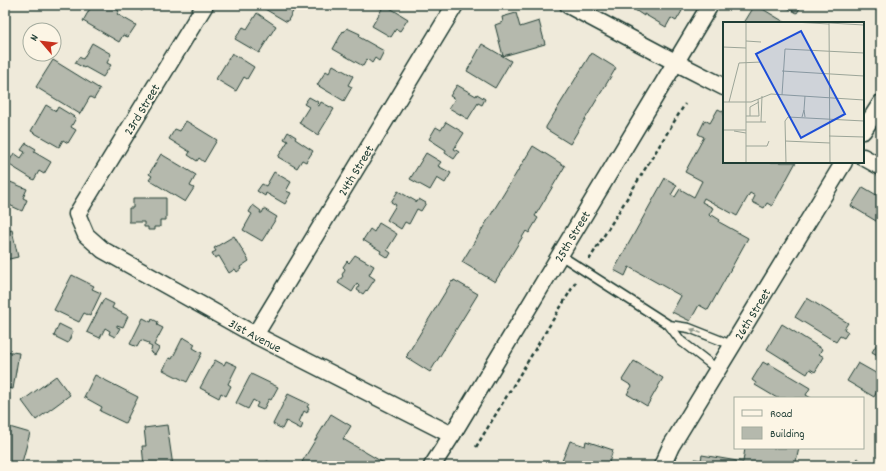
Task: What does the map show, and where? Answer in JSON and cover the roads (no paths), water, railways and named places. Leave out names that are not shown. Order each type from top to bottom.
[{"type":"street","name":"23rd Street","points":[[77,214],[205,5]]},
{"type":"street","name":"24th Street","points":[[256,334],[455,5]]},
{"type":"street","points":[[568,5],[723,86]]},
{"type":"street","name":"25th Street","points":[[432,466],[710,5]]},
{"type":"street","points":[[864,129],[881,103]]},
{"type":"street","points":[[864,158],[881,166]]},
{"type":"street","name":"26th Street","points":[[662,466],[671,446],[843,163]]},
{"type":"street","name":"31st Avenue","points":[[77,214],[86,235],[102,250],[256,334],[452,435]]},
{"type":"lane","points":[[560,255],[669,325],[681,341],[717,370]]},
{"type":"lane","points":[[669,325],[688,328],[732,345]]}]
